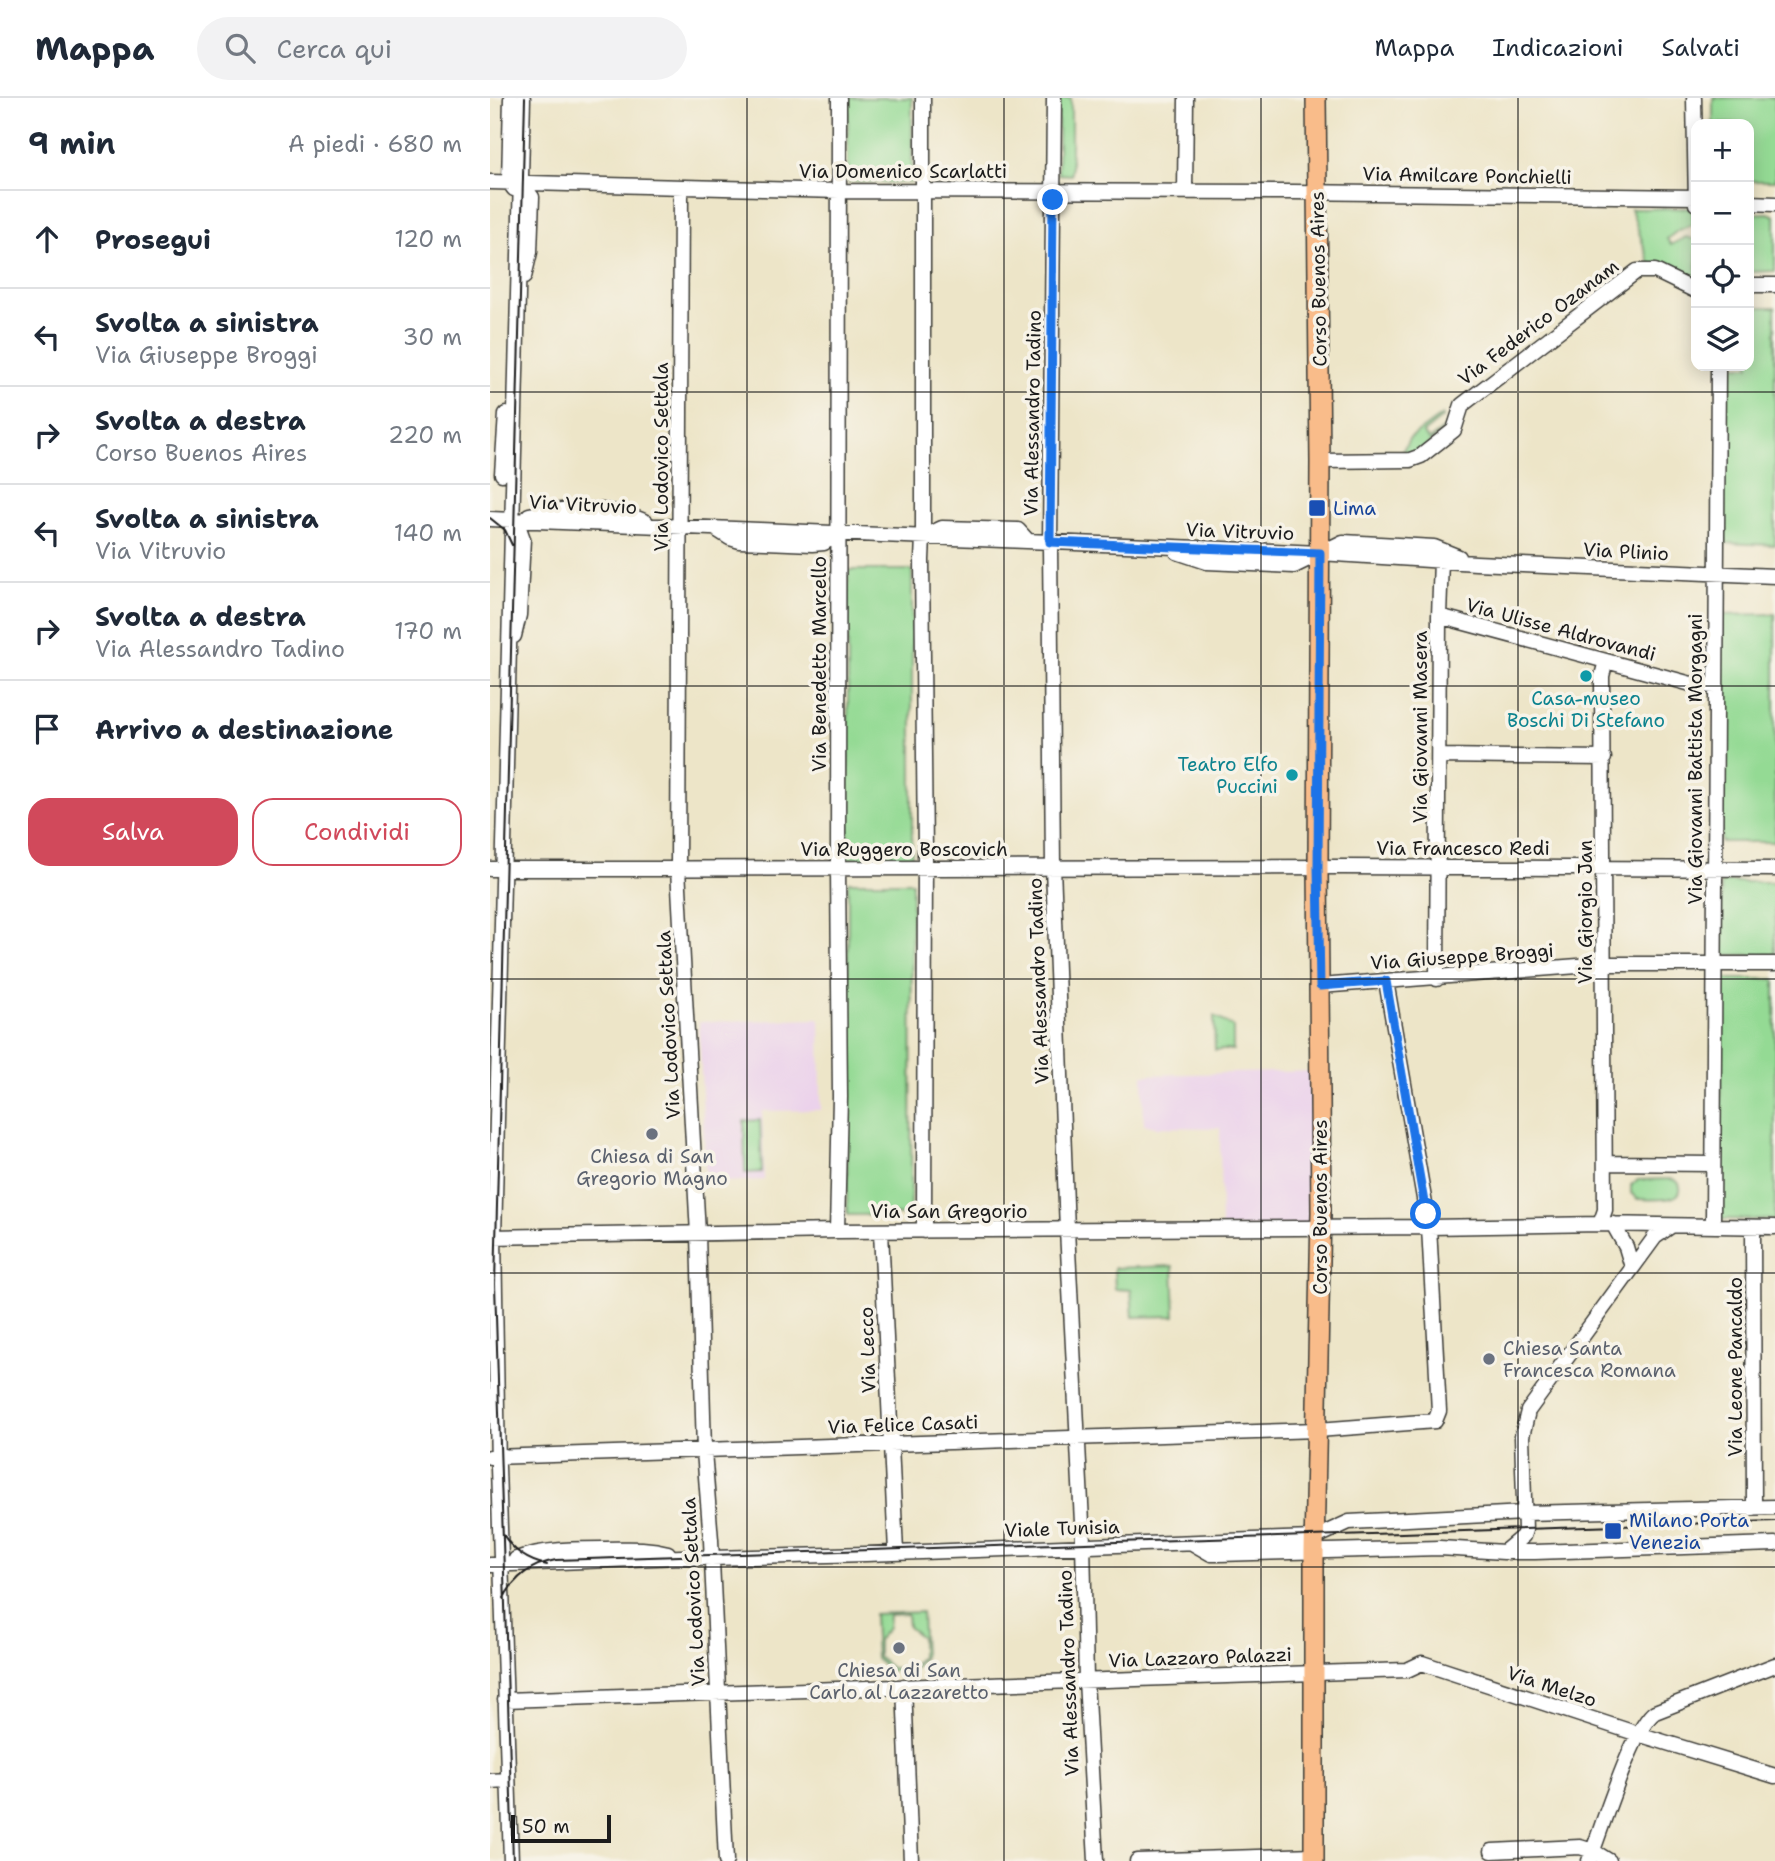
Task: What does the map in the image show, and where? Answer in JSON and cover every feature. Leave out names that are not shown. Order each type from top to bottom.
[{"type":"main road","name":"Corso Buenos Aires","points":[[1314,1858],[1314,1545],[1321,1228],[1318,867],[1322,552],[1316,98]]},
{"type":"street","points":[[511,98],[516,187]]},
{"type":"street","points":[[516,187],[523,98]]},
{"type":"street","name":"Via Benedetto Marcello","points":[[837,1231],[840,1097],[839,98]]},
{"type":"street","points":[[923,98],[925,1231]]},
{"type":"street","name":"Via Alessandro Tadino","points":[[1054,98],[1050,542],[1053,867],[1083,1547],[1086,1680],[1096,1861]]},
{"type":"street","points":[[1185,192],[1186,98]]},
{"type":"street","points":[[1694,98],[1696,182]]},
{"type":"street","name":"Via Domenico Scarlatti","points":[[490,182],[516,187],[839,191],[1316,192]]},
{"type":"street","points":[[511,1861],[505,1700],[496,1565],[492,1237],[496,869],[508,651],[511,519],[502,496],[503,439],[515,383],[518,295],[529,259],[532,197],[516,187]]},
{"type":"street","name":"Via Lodovico Settala","points":[[681,187],[678,869],[698,1234],[704,1451],[726,1861]]},
{"type":"street","name":"Via Amilcare Ponchielli","points":[[1316,192],[1691,200]]},
{"type":"street","points":[[1754,203],[1775,204]]},
{"type":"street","name":"Via Federico Ozanam","points":[[1320,461],[1415,459],[1454,430],[1462,405],[1630,275],[1647,270],[1660,273],[1691,288]]},
{"type":"street","points":[[1754,285],[1775,285]]},
{"type":"street","name":"Via Giovanni Battista Morgagni","points":[[1716,1226],[1713,1223],[1714,687],[1718,371]]},
{"type":"street","name":"Via Vitruvio","points":[[490,519],[1171,547],[1207,562],[1294,566],[1322,552]]},
{"type":"street","name":"Via Vitruvio","points":[[490,525],[511,519]]},
{"type":"street","name":"Via Plinio","points":[[1322,552],[1343,542],[1434,547],[1471,561]]},
{"type":"street","name":"Via Plinio","points":[[1322,552],[1775,576]]},
{"type":"street","name":"Via Giovanni Masera","points":[[1437,979],[1441,560]]},
{"type":"street","name":"Via Ulisse Aldrovandi","points":[[1439,616],[1695,685],[1714,687]]},
{"type":"street","name":"Via Giorgio Jan","points":[[1606,661],[1602,676],[1606,1224]]},
{"type":"street","points":[[1439,756],[1604,758]]},
{"type":"street","name":"Via Ruggero Boscovich","points":[[496,869],[1318,867]]},
{"type":"street","name":"Via Francesco Redi","points":[[1318,867],[1775,869]]},
{"type":"street","name":"Via Giuseppe Broggi","points":[[1320,986],[1604,964],[1775,964]]},
{"type":"street","points":[[1386,981],[1429,1227]]},
{"type":"street","points":[[1605,1163],[1713,1159]]},
{"type":"street","points":[[1606,1224],[1626,1247],[1632,1267]]},
{"type":"street","name":"Via San Gregorio","points":[[492,1237],[1606,1224],[1775,1227]]},
{"type":"street","points":[[1504,1552],[1523,1536],[1525,1513],[1522,1436],[1533,1401],[1654,1237],[1671,1226]]},
{"type":"street","name":"Via Felice Casati","points":[[494,1457],[1318,1430],[1434,1421],[1439,1411],[1429,1227]]},
{"type":"street","name":"Via Leone Pancaldo","points":[[1754,1227],[1754,1508]]},
{"type":"street","name":"Via Lecco","points":[[881,1231],[896,1552]]},
{"type":"street","points":[[1314,1545],[1349,1522],[1525,1513],[1775,1507]]},
{"type":"street","name":"Viale Tunisia","points":[[711,1558],[1191,1542],[1504,1552],[1775,1545]]},
{"type":"street","points":[[496,1565],[681,1556],[711,1558]]},
{"type":"street","name":"Via Melzo","points":[[1314,1673],[1407,1670],[1422,1663],[1775,1776]]},
{"type":"street","points":[[1591,1856],[1644,1721],[1654,1712],[1775,1665]]},
{"type":"street","name":"Via Lazzaro Palazzi","points":[[717,1693],[1314,1673]]},
{"type":"street","points":[[904,1686],[911,1861]]},
{"type":"street","points":[[505,1700],[717,1693]]},
{"type":"street","points":[[490,1781],[507,1780]]},
{"type":"street","points":[[1492,1850],[1580,1847],[1591,1856],[1609,1861]]},
{"type":"street","points":[[1137,1861],[1314,1858]]},
{"type":"shaded area","points":[[820,1019],[821,1110],[762,1111],[764,1180],[706,1183],[699,1022]]},
{"type":"shaded area","points":[[1320,1071],[1320,1228],[1221,1228],[1220,1128],[1156,1127],[1144,1124],[1143,1075]]},
{"type":"green space","points":[[848,98],[912,98],[912,183],[848,182]]},
{"type":"green space","points":[[1058,98],[1071,98],[1071,175],[1058,174]]},
{"type":"green space","points":[[1713,98],[1775,98],[1775,181],[1754,181],[1754,119],[1713,119]]},
{"type":"green space","points":[[1631,209],[1691,210],[1691,225],[1667,239],[1671,245],[1686,237],[1691,238],[1691,282],[1662,267],[1650,264]]},
{"type":"green space","points":[[1768,213],[1775,216],[1775,271],[1754,272],[1754,214]]},
{"type":"green space","points":[[1754,307],[1775,307],[1775,545],[1721,543],[1724,371],[1754,371]]},
{"type":"green space","points":[[1442,415],[1443,417],[1423,433],[1429,440],[1450,424],[1419,453],[1401,454],[1409,439]]},
{"type":"green space","points":[[848,570],[912,570],[912,859],[848,859]]},
{"type":"green space","points":[[1775,614],[1775,842],[1721,842],[1721,615]]},
{"type":"green space","points":[[848,882],[912,882],[911,1215],[847,1215]]},
{"type":"green space","points":[[1721,882],[1775,882],[1775,955],[1721,955]]},
{"type":"green space","points":[[1722,979],[1775,979],[1775,1220],[1719,1219]]},
{"type":"green space","points":[[1214,1016],[1233,1027],[1233,1050],[1215,1050]]},
{"type":"green space","points":[[760,1120],[762,1172],[745,1173],[744,1121]]},
{"type":"green space","points":[[1672,1179],[1678,1182],[1680,1187],[1676,1196],[1656,1200],[1637,1199],[1631,1193],[1631,1185],[1638,1180]]},
{"type":"green space","points":[[1173,1266],[1175,1316],[1133,1317],[1131,1290],[1115,1289],[1114,1268]]},
{"type":"green space","points":[[922,1612],[924,1657],[912,1671],[890,1671],[876,1659],[874,1614]],"holes":[[[907,1614],[908,1627],[921,1637],[921,1657],[910,1668],[891,1668],[878,1657],[878,1639],[888,1628],[889,1615]]]},
{"type":"tram line","points":[[513,1861],[495,1284],[525,98]]},
{"type":"tram line","points":[[490,518],[505,530],[512,545]]},
{"type":"tram line","points":[[504,1598],[513,1583],[525,1572],[556,1560],[1775,1521]]},
{"type":"tram line","points":[[503,1534],[521,1554],[547,1565]]},
{"type":"place","name":"Lima","points":[[1317,508]]},
{"type":"place","name":"Casa-museo Boschi Di Stefano","points":[[1586,676]]},
{"type":"place","name":"Teatro Elfo Puccini","points":[[1292,775]]},
{"type":"place","name":"Chiesa di San Gregorio Magno","points":[[652,1134]]},
{"type":"place","name":"Chiesa Santa Francesca Romana","points":[[1489,1359]]},
{"type":"place","name":"Milano Porta Venezia","points":[[1613,1531]]},
{"type":"place","name":"Chiesa di San Carlo al Lazzaretto","points":[[899,1648]]},
{"type":"route","points":[[1053,200],[1050,542],[1320,553],[1320,986],[1386,981],[1426,1214]]}]
